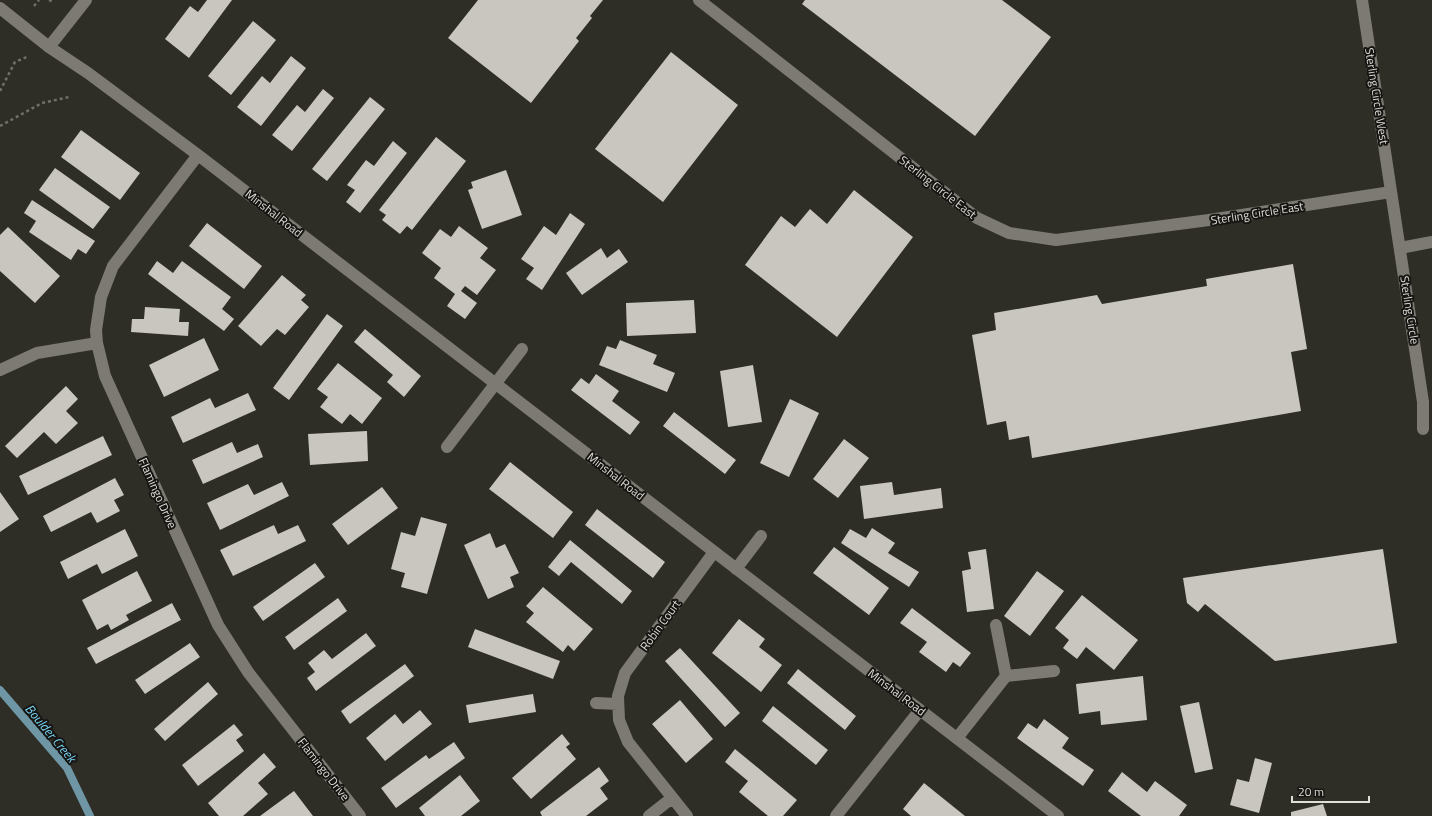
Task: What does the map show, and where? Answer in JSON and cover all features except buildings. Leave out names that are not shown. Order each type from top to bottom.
[{"type":"street","points":[[49,47],[86,0]]},
{"type":"street","name":"Sterling Circle East","points":[[699,0],[977,218],[1009,233],[1056,240],[1209,220],[1391,192]]},
{"type":"street","name":"Sterling Circle West","points":[[1362,0],[1391,192]]},
{"type":"street","name":"Minshal Road","points":[[0,8],[49,47],[88,73],[198,155],[1056,815]]},
{"type":"street","name":"Flamingo Drive","points":[[198,155],[113,266],[100,297],[96,330],[97,343],[105,376],[218,626],[248,672],[360,816]]},
{"type":"street","name":"Sterling Circle","points":[[1391,192],[1423,402],[1423,429]]},
{"type":"street","points":[[1400,248],[1432,242]]},
{"type":"street","points":[[0,370],[37,353],[97,343]]},
{"type":"street","points":[[447,448],[522,349]]},
{"type":"street","points":[[736,569],[761,536]]},
{"type":"street","name":"Robin Court","points":[[687,816],[628,742],[618,720],[618,696],[624,674],[714,552]]},
{"type":"street","points":[[996,625],[1006,676]]},
{"type":"street","points":[[957,738],[1006,676],[1054,671]]},
{"type":"street","points":[[596,703],[618,704]]},
{"type":"street","points":[[836,816],[920,710]]},
{"type":"street","points":[[650,816],[672,798]]},
{"type":"path","points":[[34,6],[39,0]]},
{"type":"path","points":[[49,0],[54,2]]},
{"type":"path","points":[[0,91],[15,62],[49,47]]},
{"type":"path","points":[[0,126],[42,103],[69,97]]},
{"type":"waterway","name":"Boulder Creek","points":[[0,690],[67,768],[90,816]]}]
